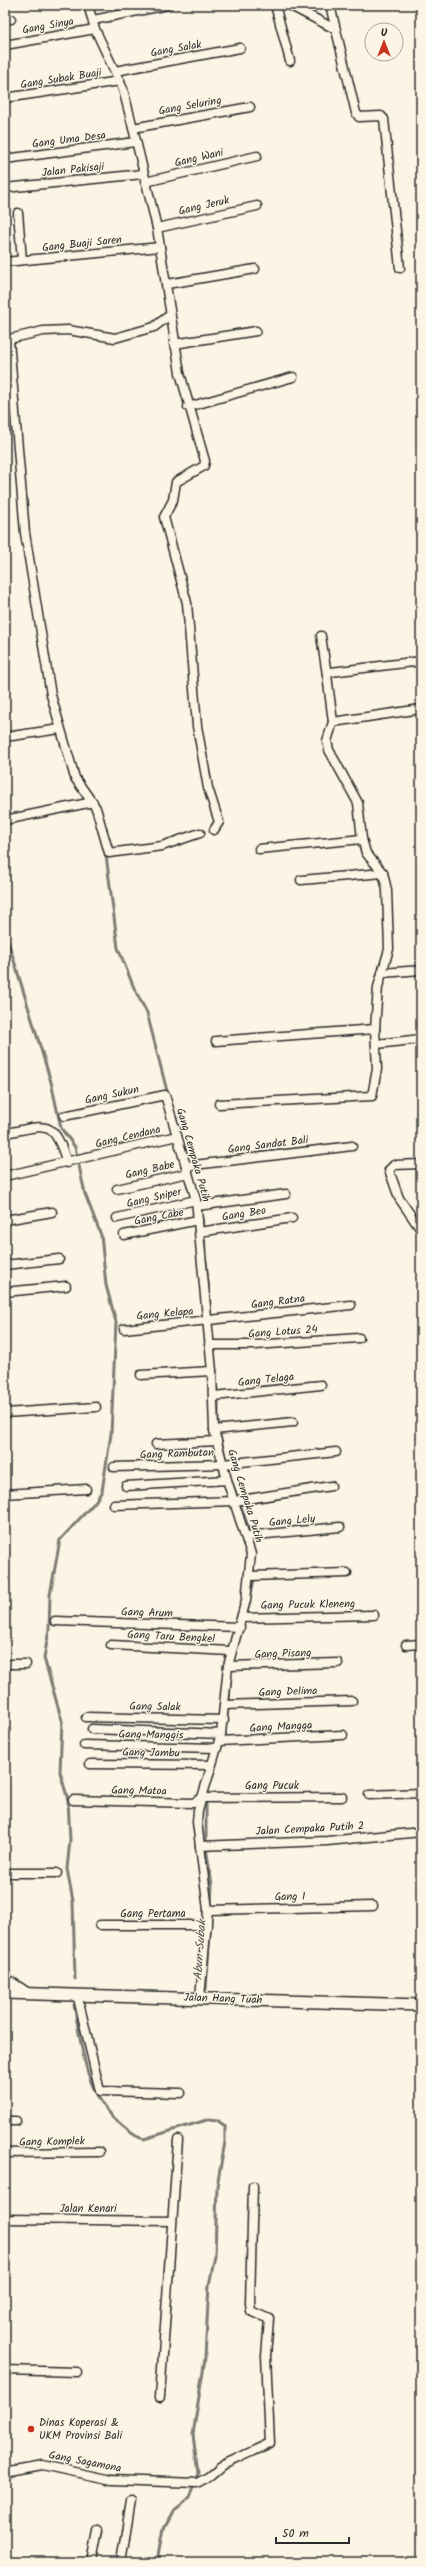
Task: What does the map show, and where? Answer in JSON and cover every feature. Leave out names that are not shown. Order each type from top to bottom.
[{"type":"main road","points":[[5,1979],[26,1993]]},
{"type":"main road","name":"Jalan Hang Tuah","points":[[5,1993],[421,2005]]},
{"type":"street","points":[[88,5],[94,20],[95,29],[120,81],[133,128],[135,142],[157,228],[167,284],[174,344],[188,407],[205,465],[176,482],[173,500],[164,517],[164,525],[179,568],[187,603],[197,726],[208,788],[220,822],[214,830]]},
{"type":"street","points":[[94,20],[168,5]]},
{"type":"street","points":[[275,5],[290,61]]},
{"type":"street","points":[[289,5],[335,29]]},
{"type":"street","points":[[330,5],[357,116],[381,116],[384,119],[400,268]]},
{"type":"street","name":"Gang Sinya","points":[[5,45],[95,29]]},
{"type":"street","name":"Gang Salak","points":[[115,71],[240,48]]},
{"type":"street","name":"Gang Subak Buaji","points":[[5,98],[120,81]]},
{"type":"street","name":"Gang Seluring","points":[[133,128],[250,107]]},
{"type":"street","name":"Gang Uma Desa","points":[[5,159],[135,142]]},
{"type":"street","name":"Gang Wani","points":[[144,178],[257,156]]},
{"type":"street","name":"Jalan Pakisaji","points":[[5,188],[144,178]]},
{"type":"street","name":"Gang Jeruk","points":[[157,228],[257,206]]},
{"type":"street","points":[[18,213],[22,260]]},
{"type":"street","name":"Gang Buaji Saren","points":[[5,262],[160,247]]},
{"type":"street","points":[[167,284],[255,269]]},
{"type":"street","points":[[170,315],[154,327],[115,338],[68,330],[43,331],[7,340],[25,533],[50,688],[60,729],[75,778],[93,802],[109,853],[162,846],[200,833]]},
{"type":"street","points":[[174,344],[256,331]]},
{"type":"street","points":[[188,407],[293,377]]},
{"type":"street","points":[[219,1104],[372,1096],[377,1069],[377,1044],[375,1030],[378,987],[387,959],[390,936],[387,890],[383,873],[366,853],[362,839],[358,803],[329,750],[328,731],[333,722],[321,636]]},
{"type":"street","points":[[327,676],[332,672],[421,661]]},
{"type":"street","points":[[333,722],[421,709]]},
{"type":"street","points":[[5,737],[60,729]]},
{"type":"street","points":[[5,820],[93,802]]},
{"type":"street","points":[[259,849],[362,839]]},
{"type":"street","points":[[301,880],[383,873]]},
{"type":"street","points":[[382,973],[421,970]]},
{"type":"street","points":[[216,1041],[375,1030]]},
{"type":"street","points":[[377,1044],[421,1039]]},
{"type":"street","name":"Gang Sukun","points":[[64,1116],[165,1095]]},
{"type":"street","name":"Gang Cempaka Putih","points":[[165,1095],[197,1203],[214,1396],[214,1430],[227,1480],[251,1554],[250,1576],[243,1618],[231,1651],[228,1666],[224,1720],[202,1798],[197,1822],[208,1910],[200,1998]]},
{"type":"street","points":[[5,1133],[45,1126],[53,1129],[70,1162],[5,1176]]},
{"type":"street","name":"Gang Cendana","points":[[70,1162],[178,1136]]},
{"type":"street","name":"Gang Sandat Bali","points":[[187,1170],[352,1146]]},
{"type":"street","points":[[421,1164],[394,1165],[388,1170],[399,1198],[421,1230]]},
{"type":"street","name":"Gang Babe","points":[[117,1189],[187,1170]]},
{"type":"street","name":"Gang Sniper","points":[[117,1218],[197,1203],[286,1194]]},
{"type":"street","points":[[5,1220],[52,1212]]},
{"type":"street","name":"Gang Beo","points":[[199,1232],[292,1218]]},
{"type":"street","name":"Gang Cabe","points":[[124,1235],[198,1220]]},
{"type":"street","points":[[5,1265],[59,1259]]},
{"type":"street","points":[[5,1292],[66,1286]]},
{"type":"street","name":"Gang Ratna","points":[[207,1322],[351,1305]]},
{"type":"street","name":"Gang Kelapa","points":[[124,1329],[207,1322]]},
{"type":"street","name":"Gang Lotus 24","points":[[209,1346],[255,1346],[359,1338]]},
{"type":"street","points":[[141,1375],[212,1371]]},
{"type":"street","name":"Gang Telaga","points":[[214,1396],[321,1385]]},
{"type":"street","points":[[5,1414],[96,1407]]},
{"type":"street","points":[[214,1430],[292,1422]]},
{"type":"street","points":[[156,1444],[217,1442]]},
{"type":"street","name":"Gang Rambutan","points":[[114,1467],[223,1464],[336,1452]]},
{"type":"street","points":[[126,1486],[227,1480]]},
{"type":"street","points":[[114,1505],[235,1501],[331,1486]]},
{"type":"street","points":[[5,1494],[86,1490]]},
{"type":"street","name":"Gang Lely","points":[[246,1536],[340,1527]]},
{"type":"street","points":[[250,1576],[347,1573]]},
{"type":"street","name":"Gang Pucuk Kleneng","points":[[243,1618],[374,1615]]},
{"type":"street","name":"Gang Arum","points":[[55,1621],[240,1627]]},
{"type":"street","points":[[406,1645],[421,1644]]},
{"type":"street","name":"Gang Taru Bengkel","points":[[111,1645],[231,1651]]},
{"type":"street","name":"Gang Pisang","points":[[228,1666],[338,1663]]},
{"type":"street","points":[[5,1664],[26,1664]]},
{"type":"street","name":"Gang Delima","points":[[225,1706],[352,1701]]},
{"type":"street","name":"Gang Salak","points":[[86,1717],[224,1720]]},
{"type":"street","points":[[92,1729],[219,1741]]},
{"type":"street","name":"Gang Mangga","points":[[219,1741],[343,1735]]},
{"type":"street","name":"Gang Manggis","points":[[84,1745],[219,1741]]},
{"type":"street","name":"Gang Jambu","points":[[90,1764],[211,1765]]},
{"type":"street","points":[[368,1795],[421,1793]]},
{"type":"street","name":"Gang Pucuk","points":[[202,1798],[342,1797]]},
{"type":"street","name":"Gang Matoa","points":[[73,1800],[193,1803],[202,1798]]},
{"type":"street","name":"Jalan Cempaka Putih 2","points":[[200,1846],[327,1841],[421,1832]]},
{"type":"street","points":[[5,1873],[57,1873]]},
{"type":"street","name":"Gang 1","points":[[208,1910],[374,1906]]},
{"type":"street","name":"Gang Pertama","points":[[100,1925],[207,1925]]},
{"type":"street","points":[[78,1994],[100,2091],[181,2093]]},
{"type":"street","points":[[5,2121],[16,2121]]},
{"type":"street","points":[[160,2397],[171,2221],[178,2140]]},
{"type":"street","name":"Gang Komplek","points":[[5,2154],[99,2152]]},
{"type":"street","name":"Gang Sagamona","points":[[5,2472],[49,2466],[112,2480],[197,2483],[208,2477],[221,2466],[266,2447],[270,2443],[266,2356],[269,2319],[251,2311],[250,2302],[253,2186]]},
{"type":"street","name":"Jalan Kenari","points":[[5,2219],[171,2221]]},
{"type":"street","points":[[5,2370],[77,2372]]},
{"type":"street","points":[[121,2562],[132,2501]]},
{"type":"street","points":[[92,2562],[98,2531]]},
{"type":"waterway","points":[[106,855],[118,948],[134,988],[147,1013],[168,1095]]},
{"type":"waterway","points":[[5,931],[51,1082],[61,1128],[75,1147],[85,1194],[101,1235],[106,1285],[116,1322],[111,1434],[102,1491],[95,1502],[60,1540],[50,1595],[49,1630],[44,1658],[62,1721],[60,1772],[68,1800],[70,1840],[67,1869],[73,1901],[75,1979]]},
{"type":"waterway","points":[[198,1192],[201,1201]]},
{"type":"waterway","points":[[201,1211],[203,1227]]},
{"type":"waterway","points":[[204,1235],[205,1250]]},
{"type":"waterway","points":[[206,1261],[211,1317]]},
{"type":"waterway","points":[[216,1377],[217,1390]]},
{"type":"waterway","points":[[218,1400],[218,1426]]},
{"type":"waterway","name":"Abun Subak","points":[[219,1432],[225,1456]]},
{"type":"waterway","name":"Abun Subak","points":[[232,1483],[238,1498]]},
{"type":"waterway","name":"Abun Subak","points":[[240,1504],[250,1532]]},
{"type":"waterway","name":"Abun Subak","points":[[252,1540],[252,1548]]},
{"type":"waterway","name":"Abun Subak","points":[[253,1564],[254,1574]]},
{"type":"waterway","name":"Abun Subak","points":[[247,1613],[254,1579]]},
{"type":"waterway","name":"Abun Subak","points":[[229,1703],[231,1671]]},
{"type":"waterway","name":"Abun Subak","points":[[225,1729],[228,1709]]},
{"type":"waterway","name":"Abun Subak","points":[[206,1800],[206,1841]]},
{"type":"waterway","name":"Abun Subak","points":[[206,1848],[212,1885],[211,1905]]},
{"type":"waterway","name":"Abun Subak","points":[[206,1989],[211,1917]]},
{"type":"waterway","points":[[74,2005],[83,2055],[93,2086],[101,2101],[111,2114],[131,2133],[144,2139],[210,2119],[217,2120],[225,2126],[225,2142],[217,2186],[215,2256],[209,2285],[205,2358],[193,2435],[198,2473],[189,2499],[173,2511],[164,2528],[158,2562]]},
{"type":"place","name":"Dinas Koperasi & UKM Provinsi Bali","points":[[31,2429]]}]
